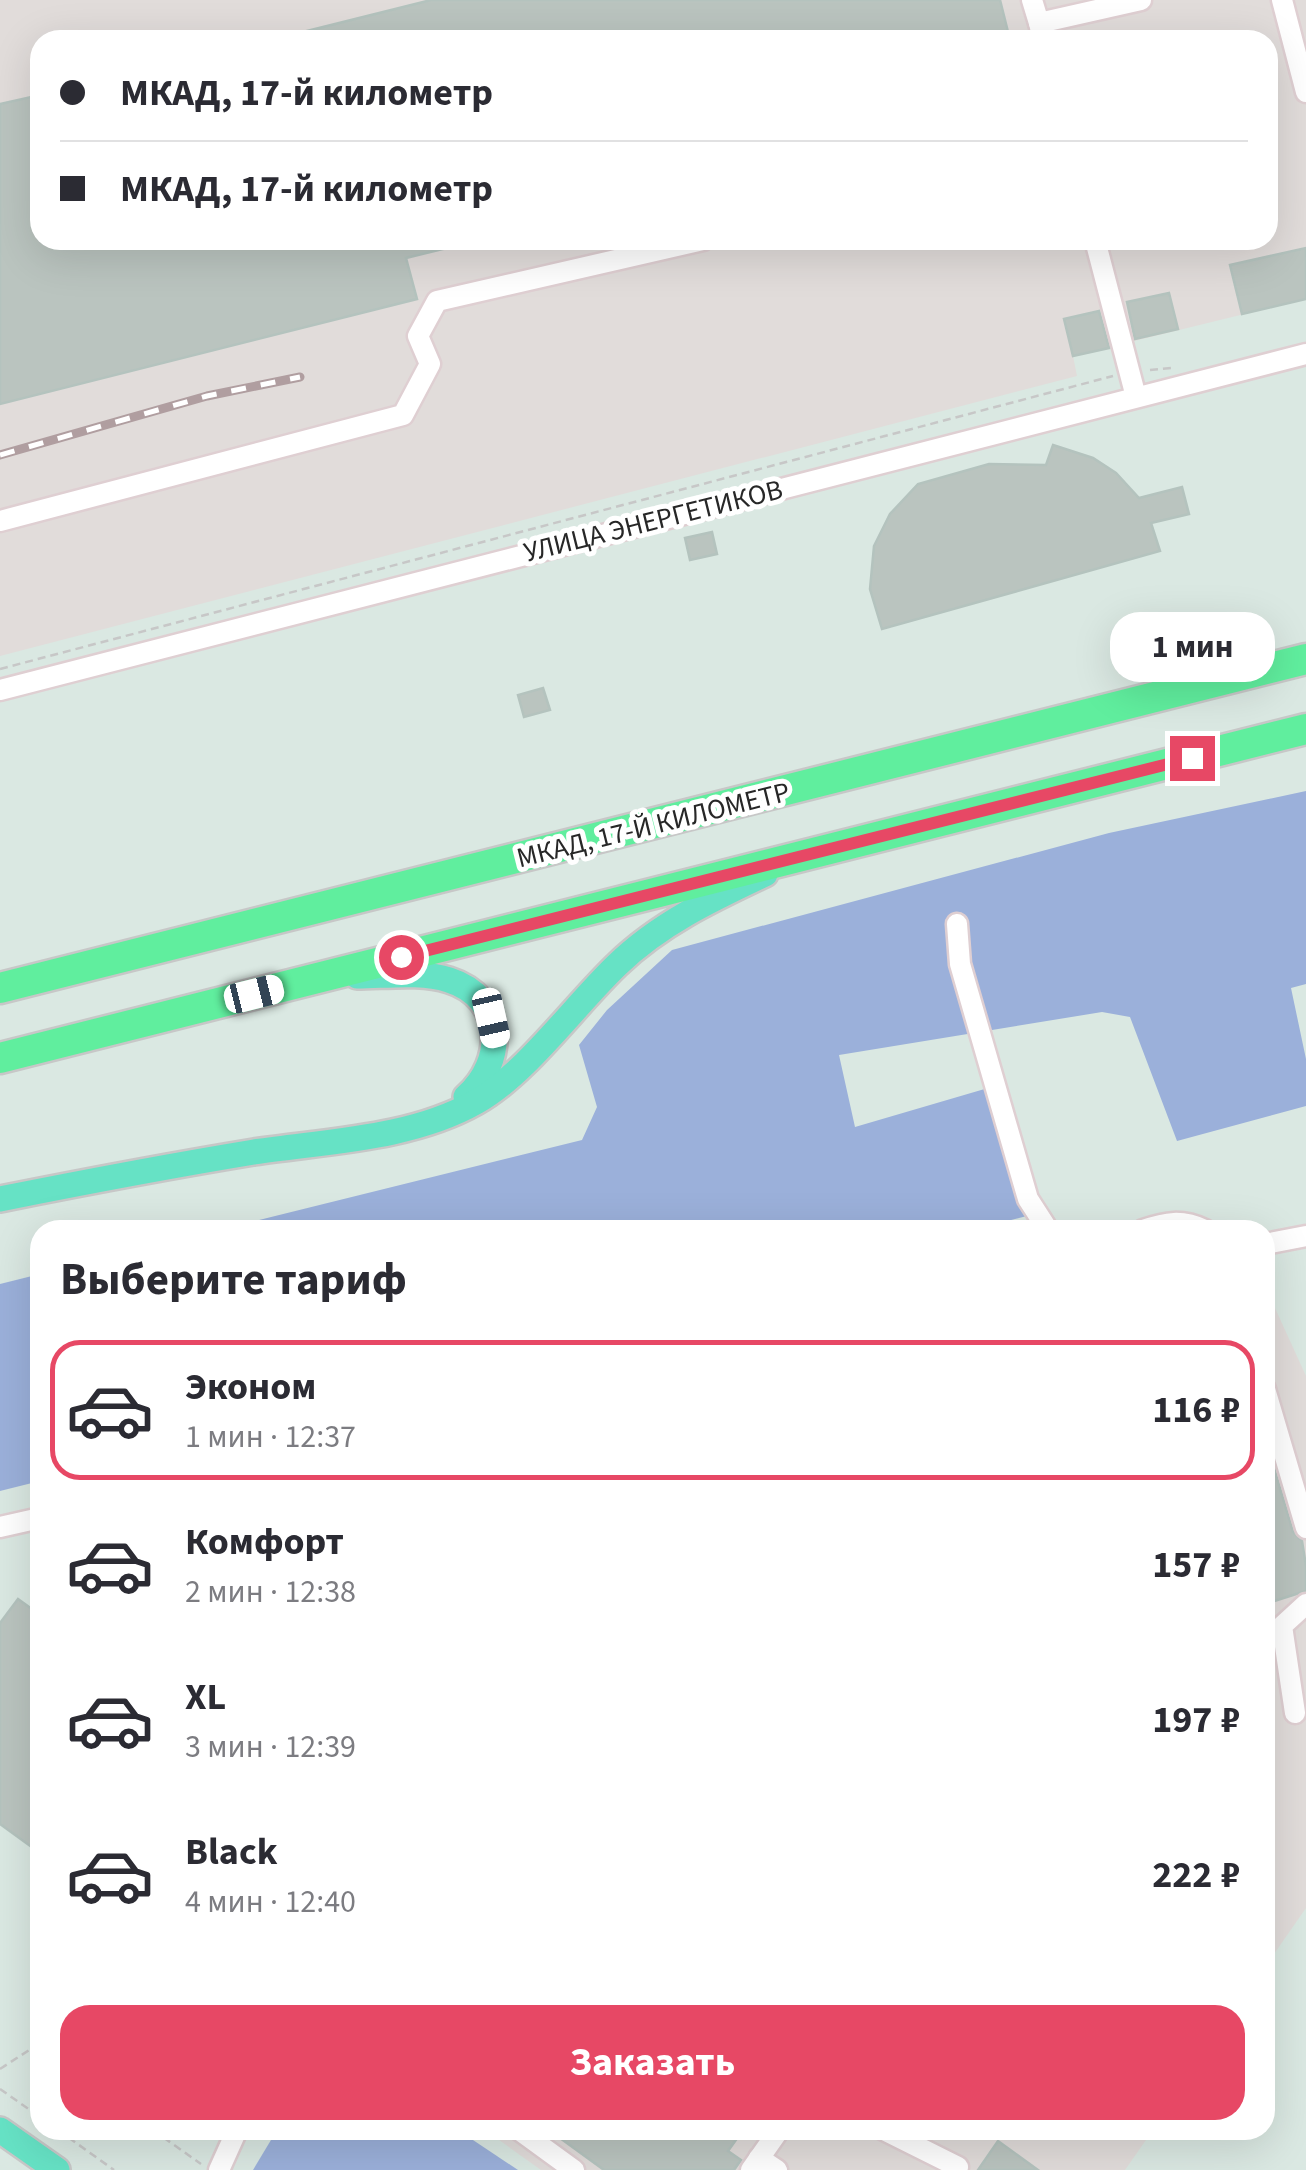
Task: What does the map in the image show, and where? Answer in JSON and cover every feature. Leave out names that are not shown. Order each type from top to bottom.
[{"type":"highway","name":"МКАД, 17-Й КИЛОМЕТР","points":[[0,988],[1306,660]]},
{"type":"highway","points":[[0,1058],[1306,729]]},
{"type":"main road","points":[[0,1199],[165,1166],[412,1127],[446,1114],[489,1095],[640,944],[718,896],[810,854]]},
{"type":"main road","points":[[327,976],[434,976],[467,988],[481,1002],[491,1018],[496,1041],[492,1059],[485,1076],[446,1114]]},
{"type":"main road","points":[[0,2130],[57,2170]]},
{"type":"street","points":[[1032,0],[1041,30]]},
{"type":"street","points":[[1044,30],[1141,0]]},
{"type":"street","points":[[1282,0],[1306,92]]},
{"type":"street","points":[[0,521],[403,415],[430,364],[418,336],[437,301],[660,250]]},
{"type":"street","points":[[1098,250],[1136,397]]},
{"type":"street","name":"УЛИЦА ЭНЕРГЕТИКОВ","points":[[0,690],[1306,354]]},
{"type":"street","points":[[957,924],[960,964],[1028,1198],[1042,1220]]},
{"type":"street","points":[[1275,1242],[1306,1236]]},
{"type":"street","points":[[1275,1424],[1306,1528]]},
{"type":"street","points":[[0,1527],[30,1520]]},
{"type":"street","points":[[1295,1713],[1282,1626],[1306,1604]]},
{"type":"street","points":[[219,2170],[232,2140]]},
{"type":"street","points":[[533,2140],[574,2170]]},
{"type":"street","points":[[762,2166],[774,2140]]},
{"type":"street","points":[[904,2140],[958,2167]]},
{"type":"path","points":[[0,668],[1130,372],[1185,367]]},
{"type":"path","points":[[0,2068],[30,2051]]},
{"type":"path","points":[[0,2088],[30,2110]]},
{"type":"path","points":[[72,2140],[114,2170]]},
{"type":"path","points":[[167,2140],[208,2170]]},
{"type":"shaded area","points":[[0,0],[1306,0],[1306,299],[1073,356],[1077,376],[0,656]]},
{"type":"shaded area","points":[[1306,791],[1306,984],[1291,988],[1306,1059],[1306,1106],[1177,1141],[1130,1017],[1102,1012],[839,1055],[855,1127],[988,1088],[1027,1216],[1011,1220],[259,1220],[582,1140],[597,1107],[579,1045],[607,1010],[672,950],[1109,833]]},
{"type":"shaded area","points":[[30,1276],[30,1484],[0,1491],[0,1284]]},
{"type":"shaded area","points":[[1275,1308],[1306,1376],[1306,1908],[1275,1953]]},
{"type":"shaded area","points":[[271,2140],[473,2140],[518,2170],[253,2170]]},
{"type":"shaded area","points":[[499,2140],[1146,2140],[1125,2170],[541,2170]]},
{"type":"building","points":[[431,0],[1000,0],[1008,30],[311,30]]},
{"type":"building","points":[[30,97],[30,250],[439,250],[406,258],[417,299],[0,404],[0,104]]},
{"type":"building","points":[[1306,248],[1306,299],[1242,314],[1230,265]]},
{"type":"building","points":[[1169,293],[1178,329],[1135,339],[1127,302]]},
{"type":"building","points":[[1099,311],[1109,348],[1073,356],[1064,319]]},
{"type":"building","points":[[1053,445],[1093,458],[1116,473],[1139,498],[1182,487],[1189,514],[1151,523],[1160,551],[882,629],[870,589],[874,546],[890,514],[918,484],[989,464],[1046,465]]},
{"type":"building","points":[[712,532],[717,554],[690,560],[685,538]]},
{"type":"building","points":[[543,688],[550,710],[524,717],[518,695]]},
{"type":"building","points":[[1275,1472],[1293,1532],[1302,1541],[1306,1591],[1275,1601]]},
{"type":"building","points":[[18,1599],[30,1608],[30,1846],[0,1824],[0,1623]]},
{"type":"building","points":[[563,2140],[736,2140],[728,2151],[741,2160],[734,2170],[604,2170]]},
{"type":"building","points":[[998,2141],[1038,2170],[978,2170]]},
{"type":"railway","points":[[0,455],[207,396],[300,377]]},
{"type":"route","points":[[401,957],[1192,758]]}]
